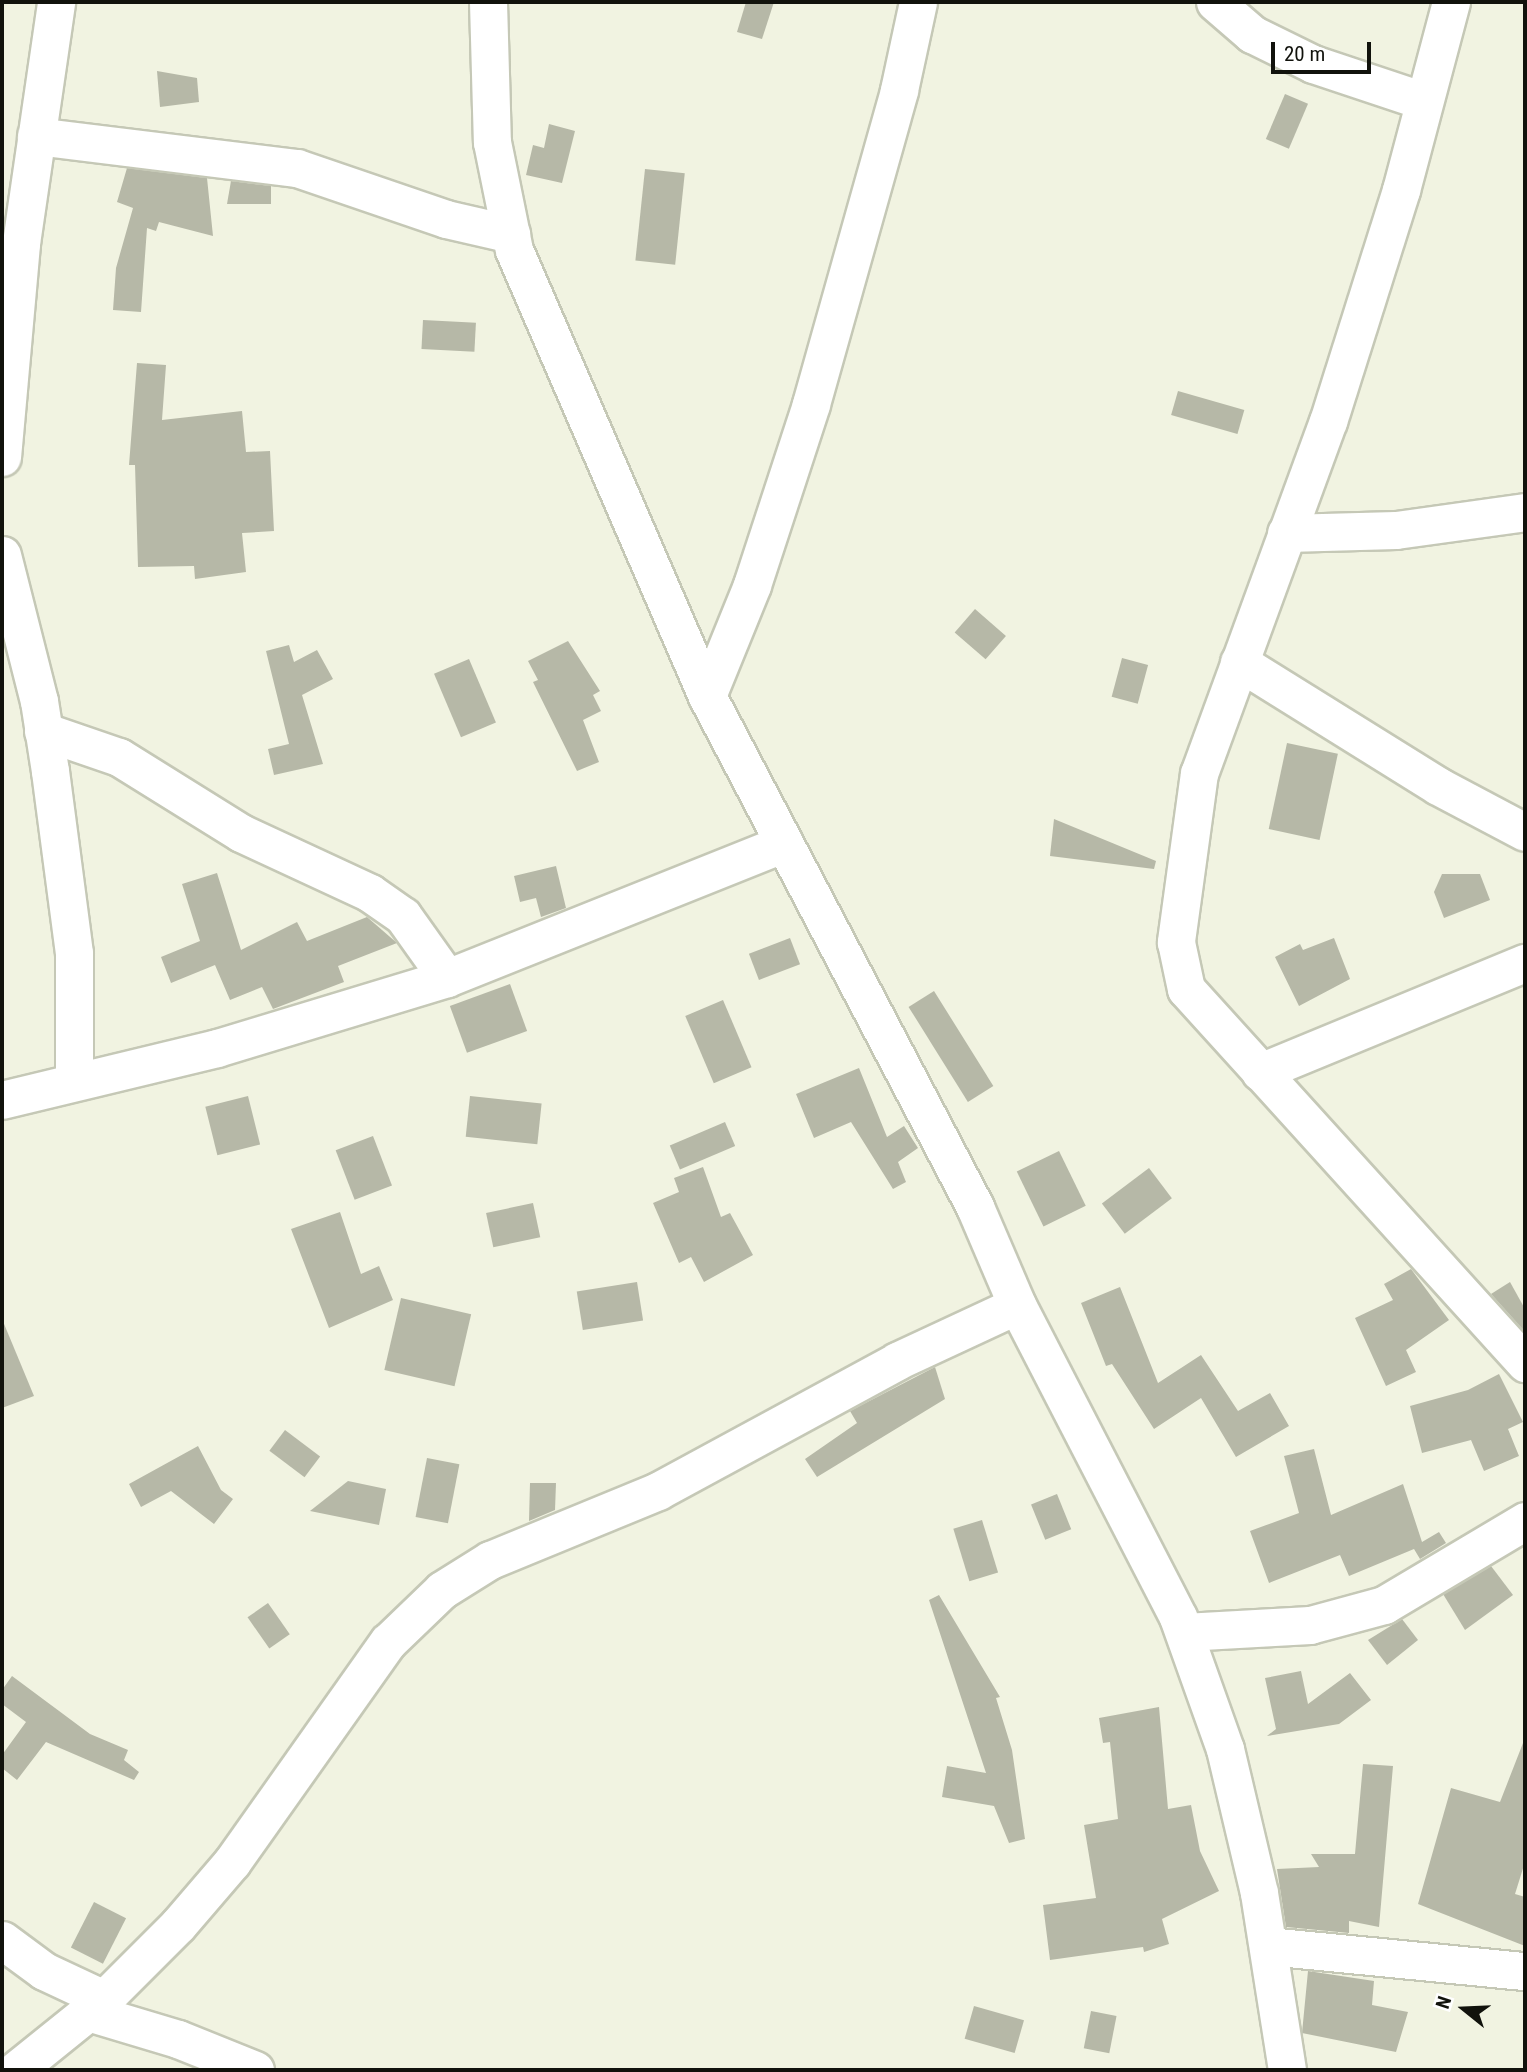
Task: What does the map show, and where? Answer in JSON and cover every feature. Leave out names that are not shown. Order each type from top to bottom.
[{"type":"street","points":[[2,457],[11,241],[36,136],[56,2]]},
{"type":"street","points":[[488,2],[492,142],[511,233],[548,332],[706,696],[975,1207],[1017,1305],[1184,1632],[1225,1749],[1268,1946],[1287,2070]]},
{"type":"street","points":[[706,696],[752,585],[811,404],[899,89],[918,2]]},
{"type":"street","points":[[1216,2],[1252,34],[1313,64],[1424,101]]},
{"type":"street","points":[[1451,2],[1328,421],[1199,773],[1175,942],[1186,989],[1525,1363]]},
{"type":"street","points":[[36,136],[297,168],[446,219],[511,233]]},
{"type":"street","points":[[1286,533],[1396,530],[1525,512]]},
{"type":"street","points":[[2,555],[43,731],[74,953],[74,1079]]},
{"type":"street","points":[[1239,662],[1437,786],[1525,832]]},
{"type":"street","points":[[43,731],[119,757],[241,833],[370,893],[403,916],[447,978]]},
{"type":"street","points":[[2,1100],[74,1079],[216,1048],[447,978],[784,843]]},
{"type":"street","points":[[1260,1072],[1525,963]]},
{"type":"street","points":[[16,2070],[96,2005],[232,1862],[388,1642],[442,1590],[490,1560],[658,1491],[897,1361],[1017,1305]]},
{"type":"street","points":[[1184,1632],[1310,1625],[1384,1605],[1525,1521]]},
{"type":"street","points":[[2,1940],[96,2005],[255,2070]]},
{"type":"street","points":[[1268,1946],[1525,1971]]},
{"type":"building","points":[[746,2],[774,2],[762,39],[737,32]]},
{"type":"building","points":[[157,71],[197,78],[199,102],[160,107]]},
{"type":"building","points":[[1285,94],[1308,104],[1289,149],[1266,139]]},
{"type":"building","points":[[549,124],[575,131],[562,183],[526,175],[533,145],[544,148]]},
{"type":"building","points":[[127,168],[207,178],[213,236],[159,222],[156,231],[147,228],[141,312],[113,310],[116,268],[133,208],[117,202]]},
{"type":"building","points":[[645,169],[685,173],[675,265],[635,260]]},
{"type":"building","points":[[231,181],[271,186],[271,204],[227,204]]},
{"type":"building","points":[[423,320],[476,323],[474,352],[421,349]]},
{"type":"building","points":[[137,363],[166,365],[162,420],[242,411],[246,452],[270,451],[274,531],[242,533],[246,572],[195,579],[194,566],[138,567],[135,465],[129,465]]},
{"type":"building","points":[[1178,391],[1244,410],[1237,434],[1171,415]]},
{"type":"building","points":[[975,609],[1006,636],[986,659],[955,632]]},
{"type":"building","points":[[568,641],[600,691],[593,695],[601,711],[583,720],[599,762],[577,771],[533,682],[538,680],[528,661]]},
{"type":"building","points":[[289,645],[294,662],[317,650],[333,679],[302,695],[323,764],[274,775],[268,749],[289,744],[266,651]]},
{"type":"building","points":[[1122,658],[1148,665],[1138,704],[1112,697]]},
{"type":"building","points":[[469,659],[496,723],[461,737],[434,674]]},
{"type":"building","points":[[1287,743],[1338,754],[1320,840],[1269,829]]},
{"type":"building","points":[[1054,819],[1156,861],[1154,869],[1050,856]]},
{"type":"building","points":[[556,866],[566,908],[541,917],[536,898],[520,902],[514,876]]},
{"type":"building","points":[[217,873],[241,950],[297,922],[307,941],[367,917],[397,943],[338,966],[344,982],[273,1009],[262,987],[230,1000],[215,965],[171,983],[161,957],[200,941],[182,884]]},
{"type":"building","points":[[1442,874],[1480,874],[1490,900],[1444,918],[1434,892]]},
{"type":"building","points":[[790,938],[800,964],[759,980],[749,954]]},
{"type":"building","points":[[1334,938],[1350,979],[1299,1006],[1275,957],[1300,944],[1303,950]]},
{"type":"building","points":[[510,984],[527,1031],[467,1053],[450,1006]]},
{"type":"building","points":[[934,991],[993,1086],[968,1102],[909,1007]]},
{"type":"building","points":[[723,1000],[752,1067],[714,1083],[685,1016]]},
{"type":"building","points":[[859,1068],[887,1137],[904,1126],[918,1148],[898,1162],[906,1182],[893,1189],[851,1122],[814,1138],[796,1094]]},
{"type":"building","points":[[248,1096],[260,1145],[217,1155],[205,1107]]},
{"type":"building","points":[[470,1096],[542,1104],[537,1144],[466,1137]]},
{"type":"building","points":[[725,1122],[735,1146],[680,1169],[670,1145]]},
{"type":"building","points":[[373,1136],[392,1185],[355,1200],[336,1150]]},
{"type":"building","points":[[1059,1151],[1086,1206],[1043,1226],[1017,1172]]},
{"type":"building","points":[[703,1167],[721,1217],[730,1213],[753,1255],[704,1282],[691,1257],[679,1263],[653,1203],[679,1192],[674,1178]]},
{"type":"building","points":[[1149,1168],[1172,1198],[1125,1234],[1102,1204]]},
{"type":"building","points":[[533,1203],[540,1237],[493,1247],[486,1213]]},
{"type":"building","points":[[340,1212],[361,1274],[379,1266],[393,1300],[329,1328],[291,1229]]},
{"type":"building","points":[[1411,1269],[1449,1320],[1406,1350],[1416,1372],[1386,1386],[1355,1318],[1393,1300],[1384,1284]]},
{"type":"building","points":[[637,1282],[643,1321],[583,1330],[577,1292]]},
{"type":"building","points":[[1510,1282],[1525,1309],[1525,1332],[1491,1294]]},
{"type":"building","points":[[1120,1287],[1158,1383],[1201,1355],[1238,1411],[1270,1393],[1289,1426],[1236,1457],[1201,1398],[1154,1429],[1112,1364],[1106,1366],[1081,1303]]},
{"type":"building","points":[[401,1298],[471,1314],[455,1386],[384,1370]]},
{"type":"building","points":[[2,1319],[34,1396],[2,1408]]},
{"type":"building","points":[[935,1367],[945,1399],[817,1477],[805,1459],[857,1423],[850,1411]]},
{"type":"building","points":[[1499,1374],[1523,1422],[1508,1429],[1519,1456],[1484,1471],[1471,1440],[1422,1453],[1410,1406],[1468,1390]]},
{"type":"building","points":[[285,1430],[320,1456],[304,1477],[269,1451]]},
{"type":"building","points":[[198,1446],[221,1490],[233,1499],[214,1524],[171,1491],[141,1507],[129,1484]]},
{"type":"building","points":[[1314,1449],[1331,1515],[1403,1484],[1422,1542],[1439,1532],[1446,1543],[1420,1559],[1414,1549],[1349,1576],[1340,1555],[1269,1583],[1250,1531],[1299,1513],[1284,1456]]},
{"type":"building","points":[[427,1458],[459,1464],[448,1523],[416,1517]]},
{"type":"building","points":[[348,1481],[386,1489],[379,1525],[310,1511]]},
{"type":"building","points":[[530,1483],[556,1483],[555,1510],[529,1521]]},
{"type":"building","points":[[1057,1494],[1071,1529],[1045,1540],[1031,1504]]},
{"type":"building","points":[[982,1520],[998,1573],[969,1581],[953,1529]]},
{"type":"building","points":[[1491,1566],[1513,1595],[1465,1630],[1443,1594]]},
{"type":"building","points":[[939,1595],[1000,1697],[996,1698],[1012,1750],[1025,1839],[1009,1843],[994,1806],[942,1797],[947,1766],[986,1773],[929,1600]]},
{"type":"building","points":[[268,1603],[290,1634],[269,1648],[248,1617]]},
{"type":"building","points":[[1402,1619],[1418,1640],[1387,1665],[1368,1640]]},
{"type":"building","points":[[1301,1671],[1308,1704],[1350,1673],[1371,1700],[1339,1724],[1267,1736],[1276,1729],[1265,1678]]},
{"type":"building","points":[[12,1676],[90,1734],[128,1750],[124,1760],[139,1772],[134,1780],[46,1742],[17,1780],[2,1768],[2,1755],[26,1722],[2,1704],[2,1690]]},
{"type":"building","points":[[1159,1707],[1168,1809],[1191,1805],[1200,1851],[1219,1891],[1162,1919],[1169,1944],[1144,1952],[1143,1947],[1050,1960],[1043,1905],[1096,1898],[1084,1825],[1118,1819],[1110,1742],[1103,1743],[1099,1718]]},
{"type":"building","points":[[1523,1743],[1525,1862],[1515,1894],[1525,1897],[1525,1946],[1418,1904],[1451,1788],[1500,1802]]},
{"type":"building","points":[[1363,1764],[1393,1766],[1379,1927],[1349,1921],[1349,1933],[1286,1927],[1277,1869],[1319,1867],[1311,1854],[1355,1854]]},
{"type":"building","points":[[94,1902],[126,1918],[103,1964],[71,1947]]},
{"type":"building","points":[[1308,1971],[1374,1981],[1372,2005],[1408,2012],[1396,2052],[1302,2033]]},
{"type":"building","points":[[974,2006],[1024,2020],[1015,2053],[965,2039]]},
{"type":"building","points":[[1091,2011],[1117,2016],[1109,2053],[1084,2048]]}]
